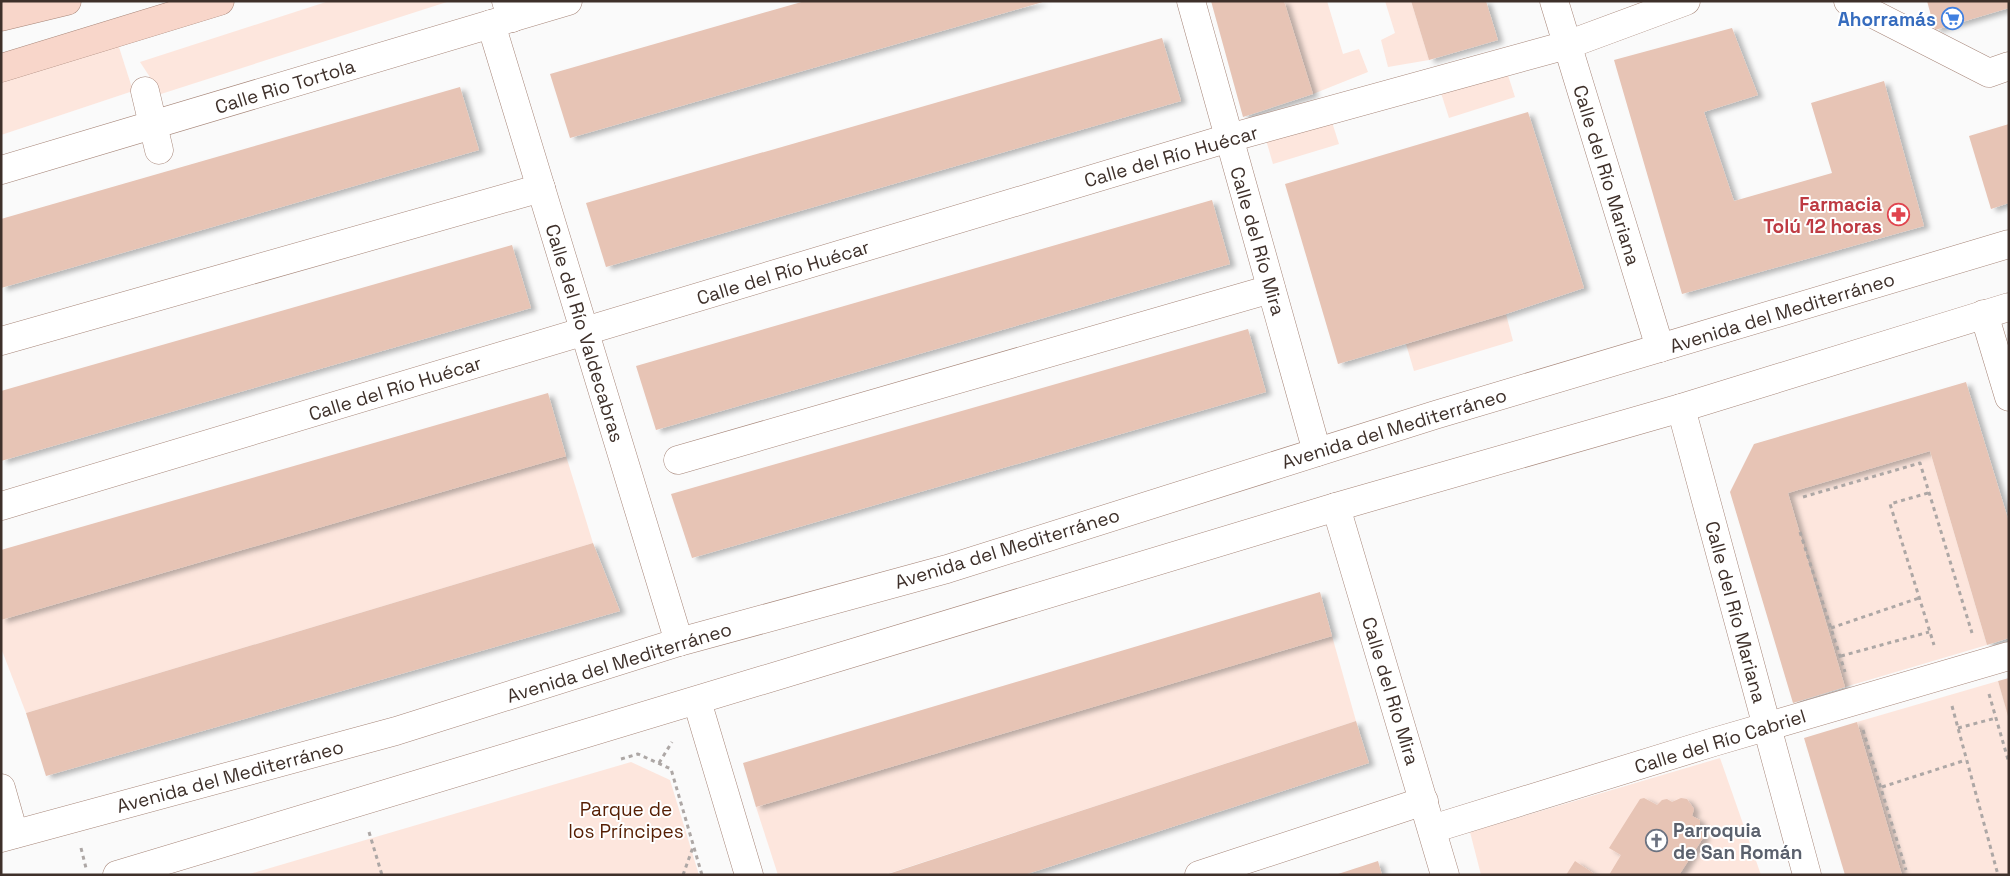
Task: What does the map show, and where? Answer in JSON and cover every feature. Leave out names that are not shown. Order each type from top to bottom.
[{"type":"main road","points":[[1,17],[67,1]]},
{"type":"main road","points":[[1,68],[220,1]]},
{"type":"street","name":"Calle Rio Tortola","points":[[1,170],[156,138],[503,14],[568,1]]},
{"type":"street","name":"Calle del Río Mira","points":[[1191,1],[1317,452]]},
{"type":"street","name":"Calle del Río Mariana","points":[[1554,1],[1660,348]]},
{"type":"street","name":"Calle del Río Huécar","points":[[1,506],[1229,138],[1567,46],[1686,1]]},
{"type":"street","points":[[1848,1],[1989,73],[2009,66]]},
{"type":"street","name":"Calle del Río Valdecabras","points":[[503,14],[541,188],[679,642]]},
{"type":"street","points":[[145,91],[156,138]]},
{"type":"street","points":[[1,341],[541,188]]},
{"type":"street","name":"Avenida del Mediterráneo","points":[[8,836],[396,731],[679,642],[948,568],[1435,414],[2009,244]]},
{"type":"street","points":[[678,460],[1271,289]]},
{"type":"street","points":[[117,875],[1336,507],[1681,408],[1996,311],[2009,397]]},
{"type":"street","name":"Calle del Río Mariana","points":[[1681,408],[1807,875]]},
{"type":"street","name":"Calle del Río Mira","points":[[1336,507],[1445,875]]},
{"type":"street","name":"Calle del Río Cabriel","points":[[1432,829],[1767,726],[2009,656]]},
{"type":"street","points":[[698,701],[749,875]]},
{"type":"street","points":[[1,788],[8,836]]},
{"type":"street","points":[[1199,875],[1424,801]]},
{"type":"path","points":[[1802,497],[1920,463],[1982,664],[2009,764]]},
{"type":"path","points":[[1928,494],[1890,504],[1944,675],[1998,875]]},
{"type":"path","points":[[1800,532],[1841,656],[1906,870]]},
{"type":"path","points":[[1831,628],[1919,598]]},
{"type":"path","points":[[1841,656],[1930,632]]},
{"type":"path","points":[[1958,728],[1996,718]]},
{"type":"path","points":[[620,759],[638,754],[671,769],[702,875]]},
{"type":"path","points":[[1882,787],[1966,760]]},
{"type":"path","points":[[360,835],[379,830]]},
{"type":"path","points":[[369,832],[382,875]]},
{"type":"path","points":[[683,875],[693,846]]},
{"type":"green space","points":[[329,1],[450,1],[161,94],[140,62]]},
{"type":"green space","points":[[1284,1],[1327,1],[1343,54],[1359,49],[1368,72],[1313,94]]},
{"type":"green space","points":[[1385,1],[1411,1],[1429,60],[1388,67],[1381,40],[1395,33]]},
{"type":"green space","points":[[118,44],[133,91],[1,135],[1,76]]},
{"type":"green space","points":[[1507,72],[1515,97],[1449,118],[1441,93]]},
{"type":"green space","points":[[1331,119],[1339,144],[1273,164],[1266,140]]},
{"type":"green space","points":[[1506,314],[1513,341],[1414,371],[1406,344]]},
{"type":"green space","points":[[1930,451],[1987,645],[1845,687],[1788,493]]},
{"type":"green space","points":[[566,456],[593,543],[26,713],[1,648],[1,620]]},
{"type":"green space","points":[[1332,636],[1356,721],[884,875],[778,875],[756,807]]},
{"type":"green space","points":[[1998,681],[2009,718],[2009,875],[1902,875],[1857,722]]},
{"type":"green space","points":[[1720,758],[1761,875],[1481,875],[1470,832]]},
{"type":"green space","name":"Parque de los Príncipes","points":[[631,762],[670,780],[699,875],[246,875]]},
{"type":"building","points":[[805,1],[1043,2],[570,138],[550,74]]},
{"type":"building","points":[[1211,1],[1284,1],[1313,94],[1243,117]]},
{"type":"building","points":[[1411,1],[1486,1],[1498,40],[1429,60]]},
{"type":"building","name":"Ahorramás","points":[[1927,1],[2009,1],[2009,8],[1935,30]]},
{"type":"building","points":[[1732,28],[1758,95],[1704,112],[1734,201],[1832,173],[1811,103],[1884,81],[1924,226],[1682,294],[1614,60]]},
{"type":"building","points":[[1162,38],[1181,101],[606,267],[586,203]]},
{"type":"building","points":[[460,87],[479,150],[1,288],[1,219]]},
{"type":"building","points":[[1528,112],[1584,288],[1506,314],[1338,364],[1285,184]]},
{"type":"building","points":[[2009,124],[2009,203],[1991,209],[1969,136]]},
{"type":"building","points":[[1212,200],[1230,264],[656,430],[636,366]]},
{"type":"building","points":[[512,245],[531,308],[1,461],[1,391]]},
{"type":"building","points":[[1248,329],[1266,392],[692,558],[671,494]]},
{"type":"building","points":[[1966,382],[2009,522],[2009,638],[1987,645],[1930,451],[1788,493],[1845,687],[1793,703],[1730,492],[1754,444]]},
{"type":"building","points":[[548,393],[566,456],[1,620],[1,550]]},
{"type":"building","points":[[593,543],[620,611],[46,776],[26,713]]},
{"type":"building","points":[[1320,592],[1332,636],[756,807],[743,763]]},
{"type":"building","points":[[2009,678],[2009,716],[2008,716],[1998,681]]},
{"type":"building","points":[[1356,721],[1369,763],[1024,875],[885,875]]},
{"type":"building","points":[[1857,722],[1902,875],[1845,875],[1804,738]]},
{"type":"building","name":"Parroquia de San Román","points":[[1644,798],[1657,805],[1662,800],[1667,799],[1672,802],[1681,798],[1687,799],[1694,809],[1692,816],[1700,820],[1700,828],[1698,830],[1705,835],[1679,875],[1609,875],[1621,855],[1609,848],[1640,799]]},
{"type":"building","points":[[1378,861],[1382,875],[1338,875],[1338,874]]},
{"type":"building","points":[[1575,861],[1596,875],[1566,875]]},
{"type":"place","name":"Ahorramás","points":[[1952,19]]},
{"type":"place","name":"Farmacia Tolú 12 horas","points":[[1898,215]]},
{"type":"place","name":"Parroquia de San Román","points":[[1657,841]]}]
